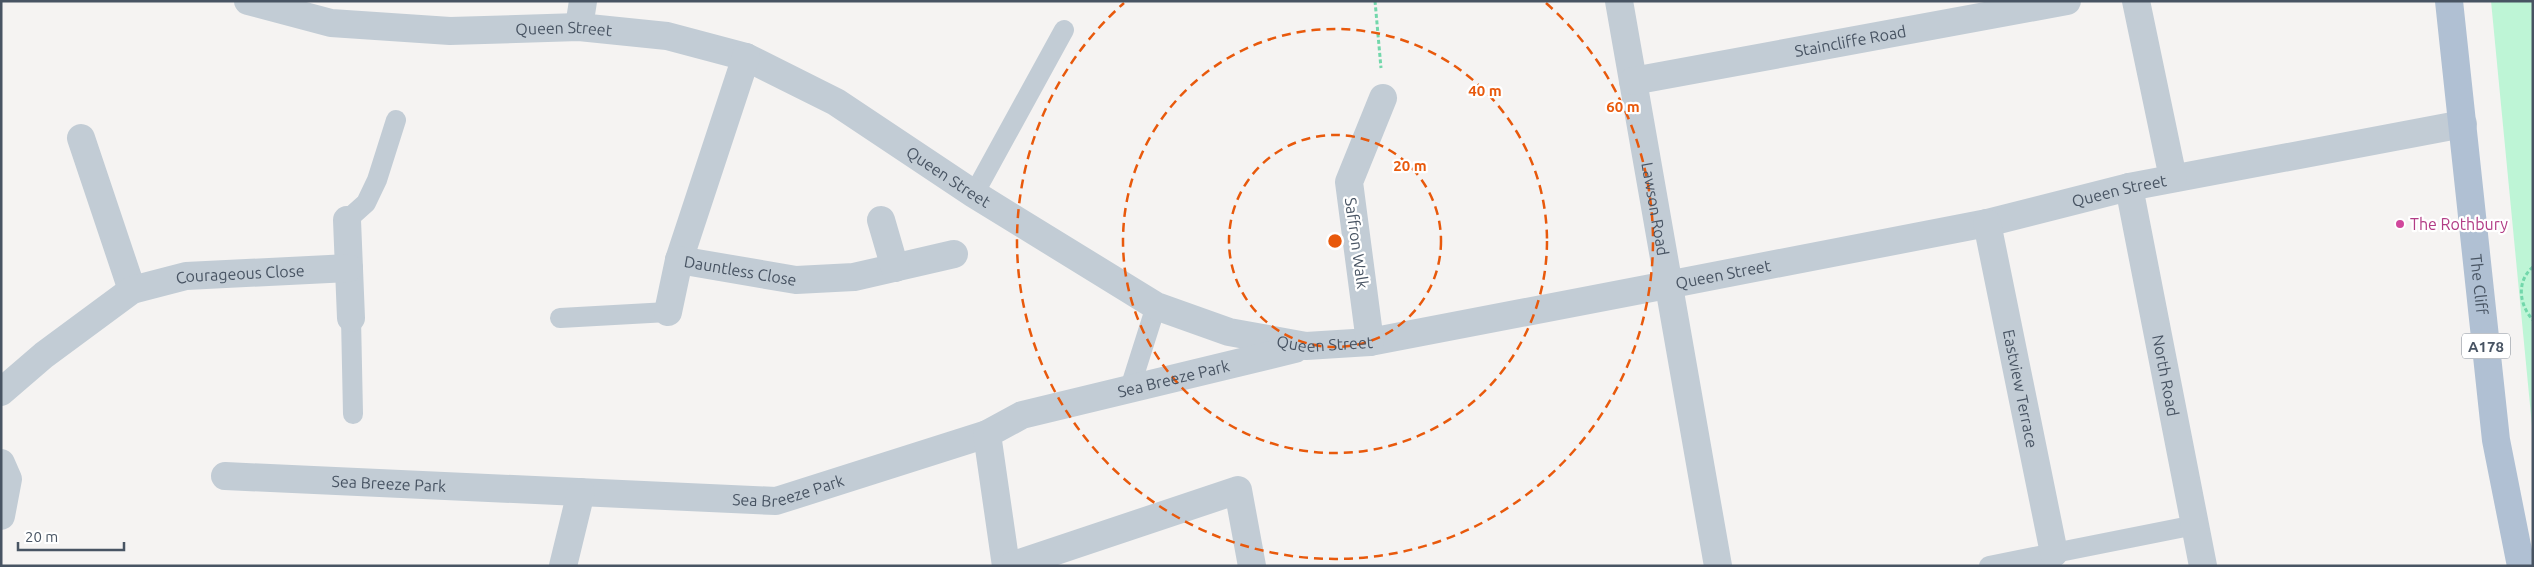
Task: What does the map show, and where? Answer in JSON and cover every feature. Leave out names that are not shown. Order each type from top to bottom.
[{"type":"main road","name":"The Cliff","points":[[2450,1],[2496,440],[2521,566]]},
{"type":"street","name":"Queen Street","points":[[248,1],[331,23],[450,32],[581,14],[746,57],[836,102],[974,194],[1156,306],[1229,332],[1306,346],[1370,342],[1987,223],[2129,187],[2463,124]]},
{"type":"street","name":"Lawson Road","points":[[1619,1],[1667,285],[1718,566]]},
{"type":"street","name":"Staincliffe Road","points":[[1633,81],[2067,1]]},
{"type":"street","points":[[2136,1],[2173,178]]},
{"type":"street","name":"Dauntless Close","points":[[746,57],[679,260],[796,280],[854,278],[954,254]]},
{"type":"street","name":"Saffron Walk","points":[[1370,342],[1349,182],[1383,98]]},
{"type":"street","points":[[81,138],[132,290]]},
{"type":"street","name":"North Road","points":[[2129,187],[2203,566]]},
{"type":"street","points":[[347,220],[351,318]]},
{"type":"street","points":[[881,220],[895,268]]},
{"type":"street","name":"Eastview Terrace","points":[[1987,223],[2054,553]]},
{"type":"street","points":[[668,312],[679,260]]},
{"type":"street","name":"Courageous Close","points":[[1,392],[44,355],[132,290],[186,276],[349,268]]},
{"type":"street","name":"Sea Breeze Park","points":[[225,476],[776,501],[987,434],[1022,415],[1306,346]]},
{"type":"street","points":[[987,434],[1006,566]]},
{"type":"street","points":[[1,463],[8,479],[1,516]]},
{"type":"street","points":[[1011,566],[1238,490],[1252,566]]},
{"type":"street","points":[[563,566],[581,492]]},
{"type":"lane","points":[[974,194],[1064,30]]},
{"type":"lane","points":[[347,220],[366,202],[378,180],[396,120]]},
{"type":"lane","points":[[1130,388],[1156,306]]},
{"type":"lane","points":[[560,318],[668,312]]},
{"type":"lane","points":[[351,318],[353,414]]},
{"type":"lane","points":[[1989,566],[2195,525]]},
{"type":"path","points":[[1375,1],[1383,98]]},
{"type":"path","points":[[2533,267],[2522,280],[2521,292],[2524,305],[2533,320]]},
{"type":"green space","points":[[2491,1],[2533,1],[2533,436]]},
{"type":"place","name":"The Rothbury","points":[[2400,224]]}]
